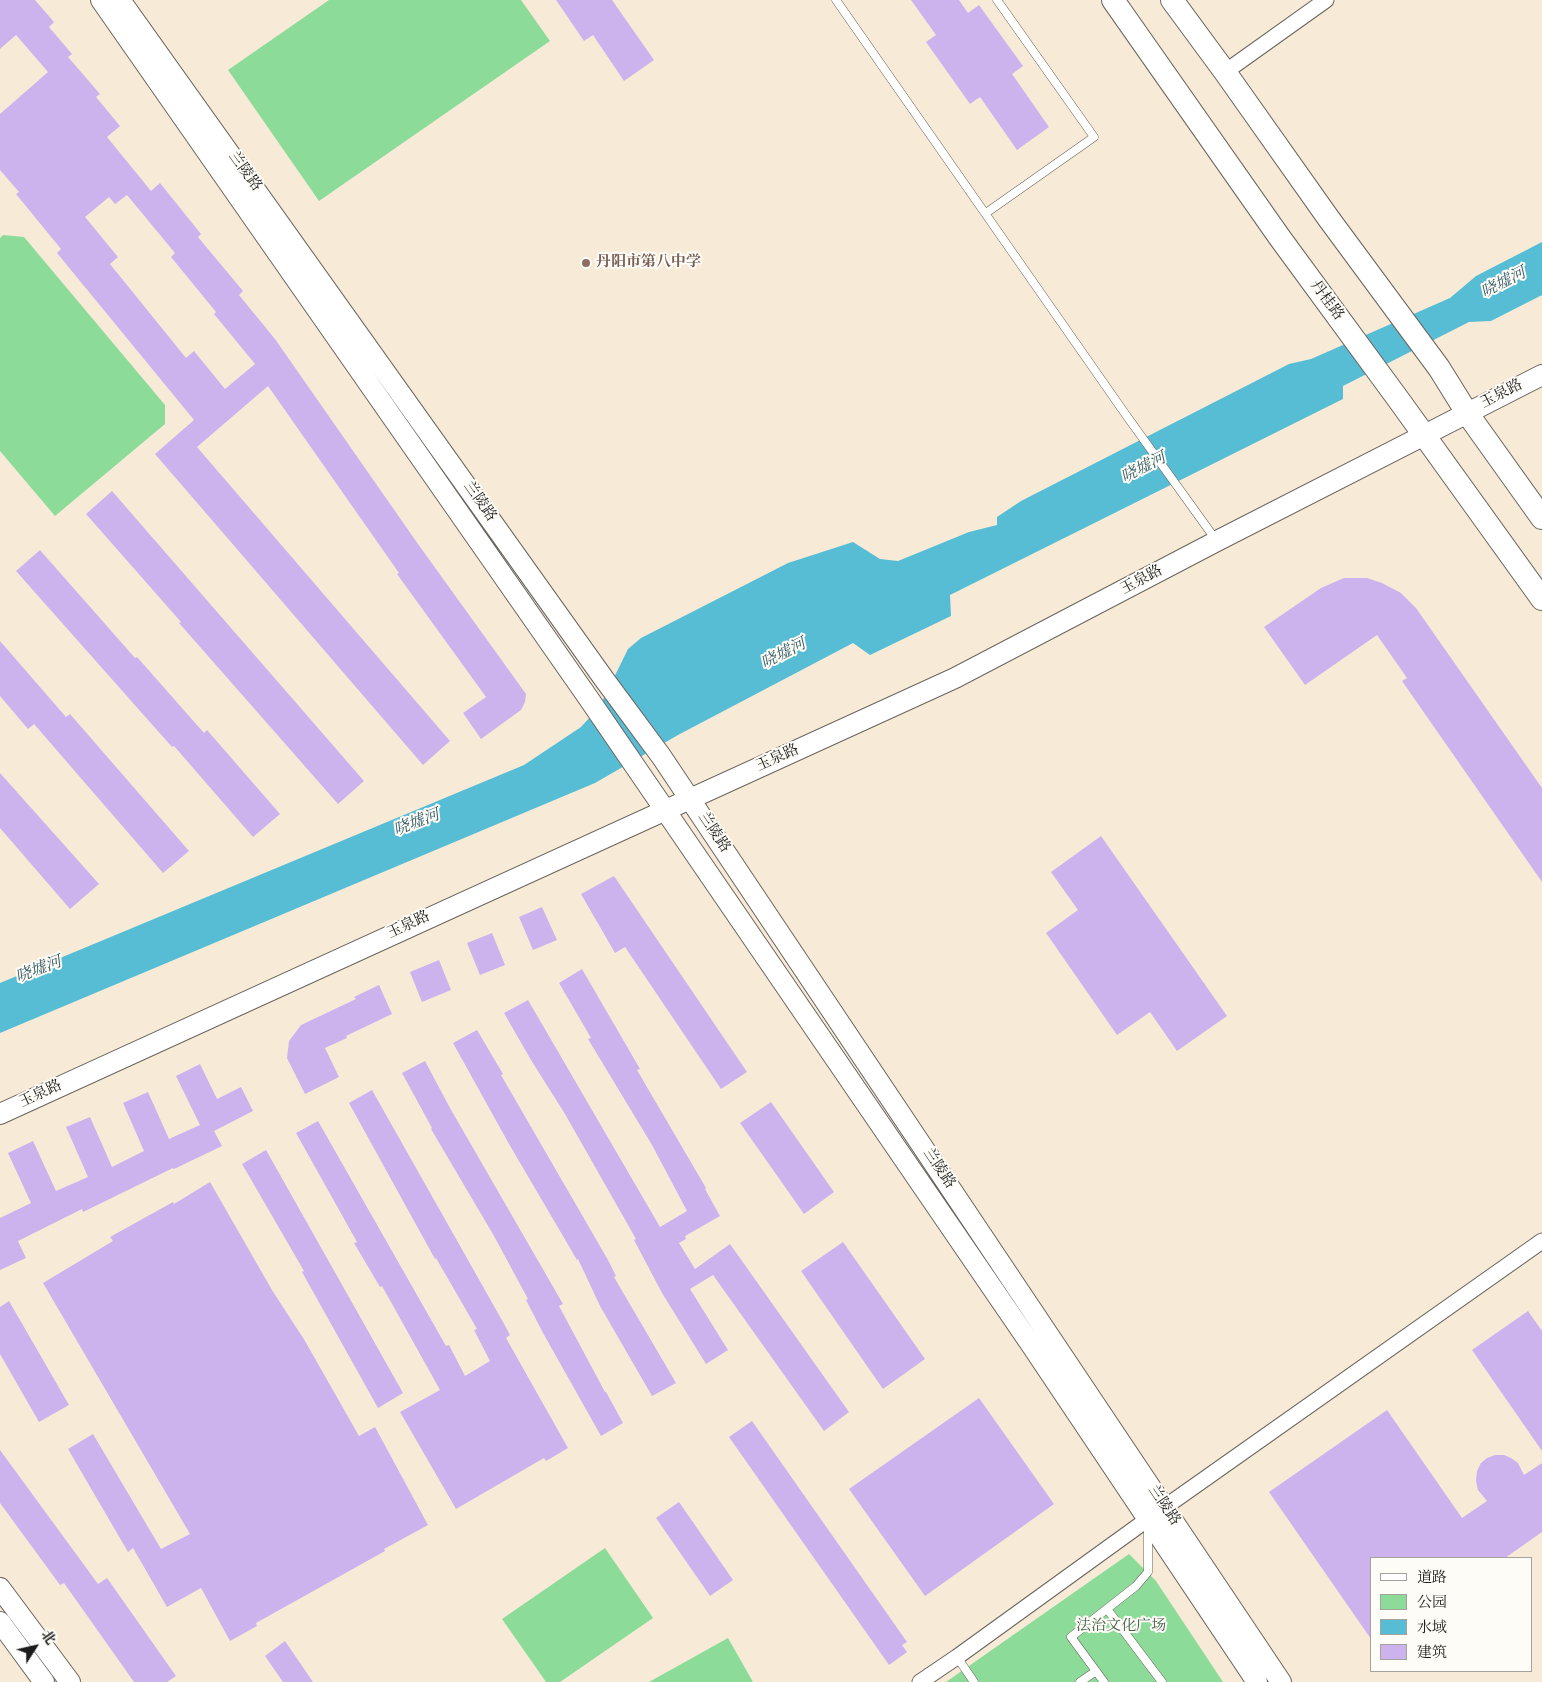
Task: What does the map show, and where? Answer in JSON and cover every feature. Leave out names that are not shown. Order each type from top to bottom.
[{"type":"main road","name":"丹桂路","points":[[1113,0],[1280,238],[1402,403],[1423,436],[1542,599]]},
{"type":"main road","points":[[1172,0],[1439,368],[1467,413],[1542,518]]},
{"type":"street","name":"兰陵路","points":[[101,0],[666,810],[1257,1682]]},
{"type":"street","name":"兰陵路","points":[[120,0],[604,679],[661,756],[1281,1682]]},
{"type":"street","points":[[1225,72],[1326,0]]},
{"type":"street","name":"玉泉路","points":[[0,1114],[956,678],[1217,541],[1542,375]]},
{"type":"street","points":[[920,1682],[958,1657],[1148,1519],[1542,1241]]},
{"type":"street","points":[[0,1588],[70,1682]]},
{"type":"street","points":[[0,1622],[44,1682]]},
{"type":"lane","points":[[836,0],[1126,415],[1217,541]]},
{"type":"lane","points":[[986,213],[1094,137],[997,0]]},
{"type":"lane","points":[[1104,1682],[1071,1637],[1136,1586],[1148,1572],[1148,1519]]},
{"type":"lane","points":[[1107,1609],[1162,1682]]},
{"type":"lane","points":[[958,1657],[974,1682]]},
{"type":"lane","points":[[1080,1682],[1096,1671]]},
{"type":"green space","points":[[329,0],[521,0],[550,41],[319,201],[228,70]]},
{"type":"green space","points":[[3,235],[24,237],[165,405],[165,424],[55,516],[0,451],[0,238]]},
{"type":"green space","points":[[605,1548],[653,1618],[560,1682],[546,1682],[502,1619]]},
{"type":"green space","name":"法治文化广场","points":[[1129,1554],[1156,1581],[1223,1682],[946,1682]]},
{"type":"green space","points":[[728,1638],[753,1682],[649,1682]]},
{"type":"water","name":"哓墟河","points":[[1542,242],[1542,295],[1491,321],[1469,322],[1343,386],[1343,399],[950,595],[951,616],[870,655],[853,643],[678,735],[595,783],[0,1033],[0,983],[524,765],[581,727],[600,706],[628,649],[641,638],[788,563],[853,542],[880,559],[898,561],[969,532],[997,525],[997,517],[1021,501],[1289,364],[1311,359],[1450,298],[1476,276]]},
{"type":"building","points":[[0,0],[35,0],[54,22],[49,27],[72,54],[68,57],[100,94],[96,97],[120,126],[107,137],[151,191],[160,183],[201,234],[198,237],[243,291],[239,295],[275,339],[418,544],[526,694],[521,710],[481,739],[463,713],[486,697],[397,574],[399,573],[268,386],[197,447],[450,741],[423,765],[155,454],[194,420],[57,253],[61,249],[16,194],[19,192],[0,170],[0,114],[48,72],[16,35],[0,49]],"holes":[[[127,195],[175,253],[171,257],[255,364],[225,389],[194,351],[186,358],[110,264],[118,257],[85,217],[109,197],[115,204]]]},
{"type":"building","points":[[556,0],[612,0],[654,60],[624,81],[593,35],[584,41]]},
{"type":"building","points":[[911,0],[959,0],[968,13],[979,5],[1023,66],[1012,74],[1049,127],[1017,150],[980,97],[970,104],[926,42],[936,35]]},
{"type":"building","points":[[112,491],[364,781],[338,804],[86,514]]},
{"type":"building","points":[[40,550],[204,733],[207,730],[280,814],[253,837],[174,746],[172,747],[16,571]]},
{"type":"building","points":[[1344,578],[1367,578],[1382,583],[1401,593],[1416,608],[1542,788],[1542,882],[1402,681],[1407,678],[1377,635],[1305,685],[1264,627],[1321,588]]},
{"type":"building","points":[[0,641],[66,717],[70,714],[189,851],[163,873],[34,724],[28,729],[0,696]]},
{"type":"building","points":[[0,773],[99,884],[70,909],[0,828]]},
{"type":"building","points":[[1101,836],[1227,1016],[1177,1051],[1150,1012],[1117,1035],[1046,933],[1078,910],[1051,872]]},
{"type":"building","points":[[614,876],[747,1072],[721,1089],[625,947],[615,953],[581,894]]},
{"type":"building","points":[[542,907],[557,940],[533,950],[519,917]]},
{"type":"building","points":[[492,933],[505,965],[480,975],[467,943]]},
{"type":"building","points":[[439,960],[451,990],[422,1002],[410,972]]},
{"type":"building","points":[[582,969],[640,1069],[637,1070],[706,1188],[720,1216],[685,1236],[686,1239],[679,1243],[695,1269],[730,1244],[849,1412],[824,1431],[713,1275],[690,1289],[728,1350],[706,1364],[662,1293],[634,1240],[636,1239],[565,1114],[504,1013],[528,1000],[660,1227],[687,1211],[652,1145],[588,1039],[591,1038],[559,983]]},
{"type":"building","points":[[379,985],[392,1014],[325,1048],[339,1077],[305,1094],[287,1058],[289,1041],[301,1025],[356,999],[354,997]]},
{"type":"building","points":[[477,1030],[608,1260],[616,1276],[614,1277],[676,1383],[652,1396],[600,1306],[578,1259],[509,1144],[453,1043]]},
{"type":"building","points":[[425,1061],[563,1304],[559,1306],[623,1423],[601,1436],[543,1333],[526,1300],[528,1299],[494,1236],[431,1129],[402,1073]]},
{"type":"building","points":[[200,1064],[217,1099],[241,1087],[253,1111],[214,1131],[222,1146],[83,1212],[82,1209],[18,1241],[26,1258],[0,1270],[0,1218],[31,1203],[8,1153],[33,1141],[56,1191],[88,1177],[66,1127],[90,1117],[112,1167],[144,1151],[123,1103],[148,1092],[169,1139],[200,1125],[176,1076]]},
{"type":"building","points":[[372,1090],[503,1322],[510,1335],[506,1338],[568,1448],[546,1461],[544,1458],[456,1509],[400,1412],[440,1390],[382,1286],[380,1287],[354,1243],[357,1242],[296,1133],[318,1121],[446,1346],[449,1345],[465,1376],[490,1361],[474,1330],[477,1329],[435,1259],[349,1103]]},
{"type":"building","points":[[771,1102],[834,1192],[804,1214],[740,1123]]},
{"type":"building","points":[[266,1150],[403,1393],[378,1408],[302,1272],[304,1271],[242,1164]]},
{"type":"building","points":[[210,1182],[359,1436],[375,1427],[428,1525],[256,1623],[257,1626],[230,1641],[201,1588],[167,1607],[133,1548],[128,1552],[68,1449],[93,1434],[161,1549],[190,1534],[43,1283],[113,1241],[110,1237],[173,1202],[174,1204]]},
{"type":"building","points":[[843,1242],[925,1359],[883,1389],[801,1271]]},
{"type":"building","points":[[9,1301],[69,1405],[39,1422],[0,1354],[0,1307]]},
{"type":"building","points":[[1528,1311],[1542,1331],[1542,1451],[1472,1350]]},
{"type":"building","points":[[979,1398],[1054,1504],[925,1596],[849,1489]]},
{"type":"building","points":[[1387,1410],[1462,1518],[1487,1501],[1478,1490],[1476,1481],[1477,1471],[1481,1463],[1487,1458],[1495,1455],[1504,1455],[1511,1458],[1518,1463],[1524,1475],[1542,1463],[1542,1532],[1506,1557],[1370,1557],[1370,1638],[1269,1492]]},
{"type":"building","points":[[752,1421],[907,1642],[902,1645],[907,1652],[889,1665],[729,1437]]},
{"type":"building","points":[[0,1450],[98,1584],[107,1578],[176,1676],[167,1682],[134,1682],[64,1583],[60,1585],[0,1503]]},
{"type":"building","points":[[679,1502],[733,1580],[710,1596],[656,1518]]},
{"type":"building","points":[[285,1641],[313,1682],[283,1682],[265,1656]]},
{"type":"place","name":"丹阳市第八中学","points":[[586,263]]}]
